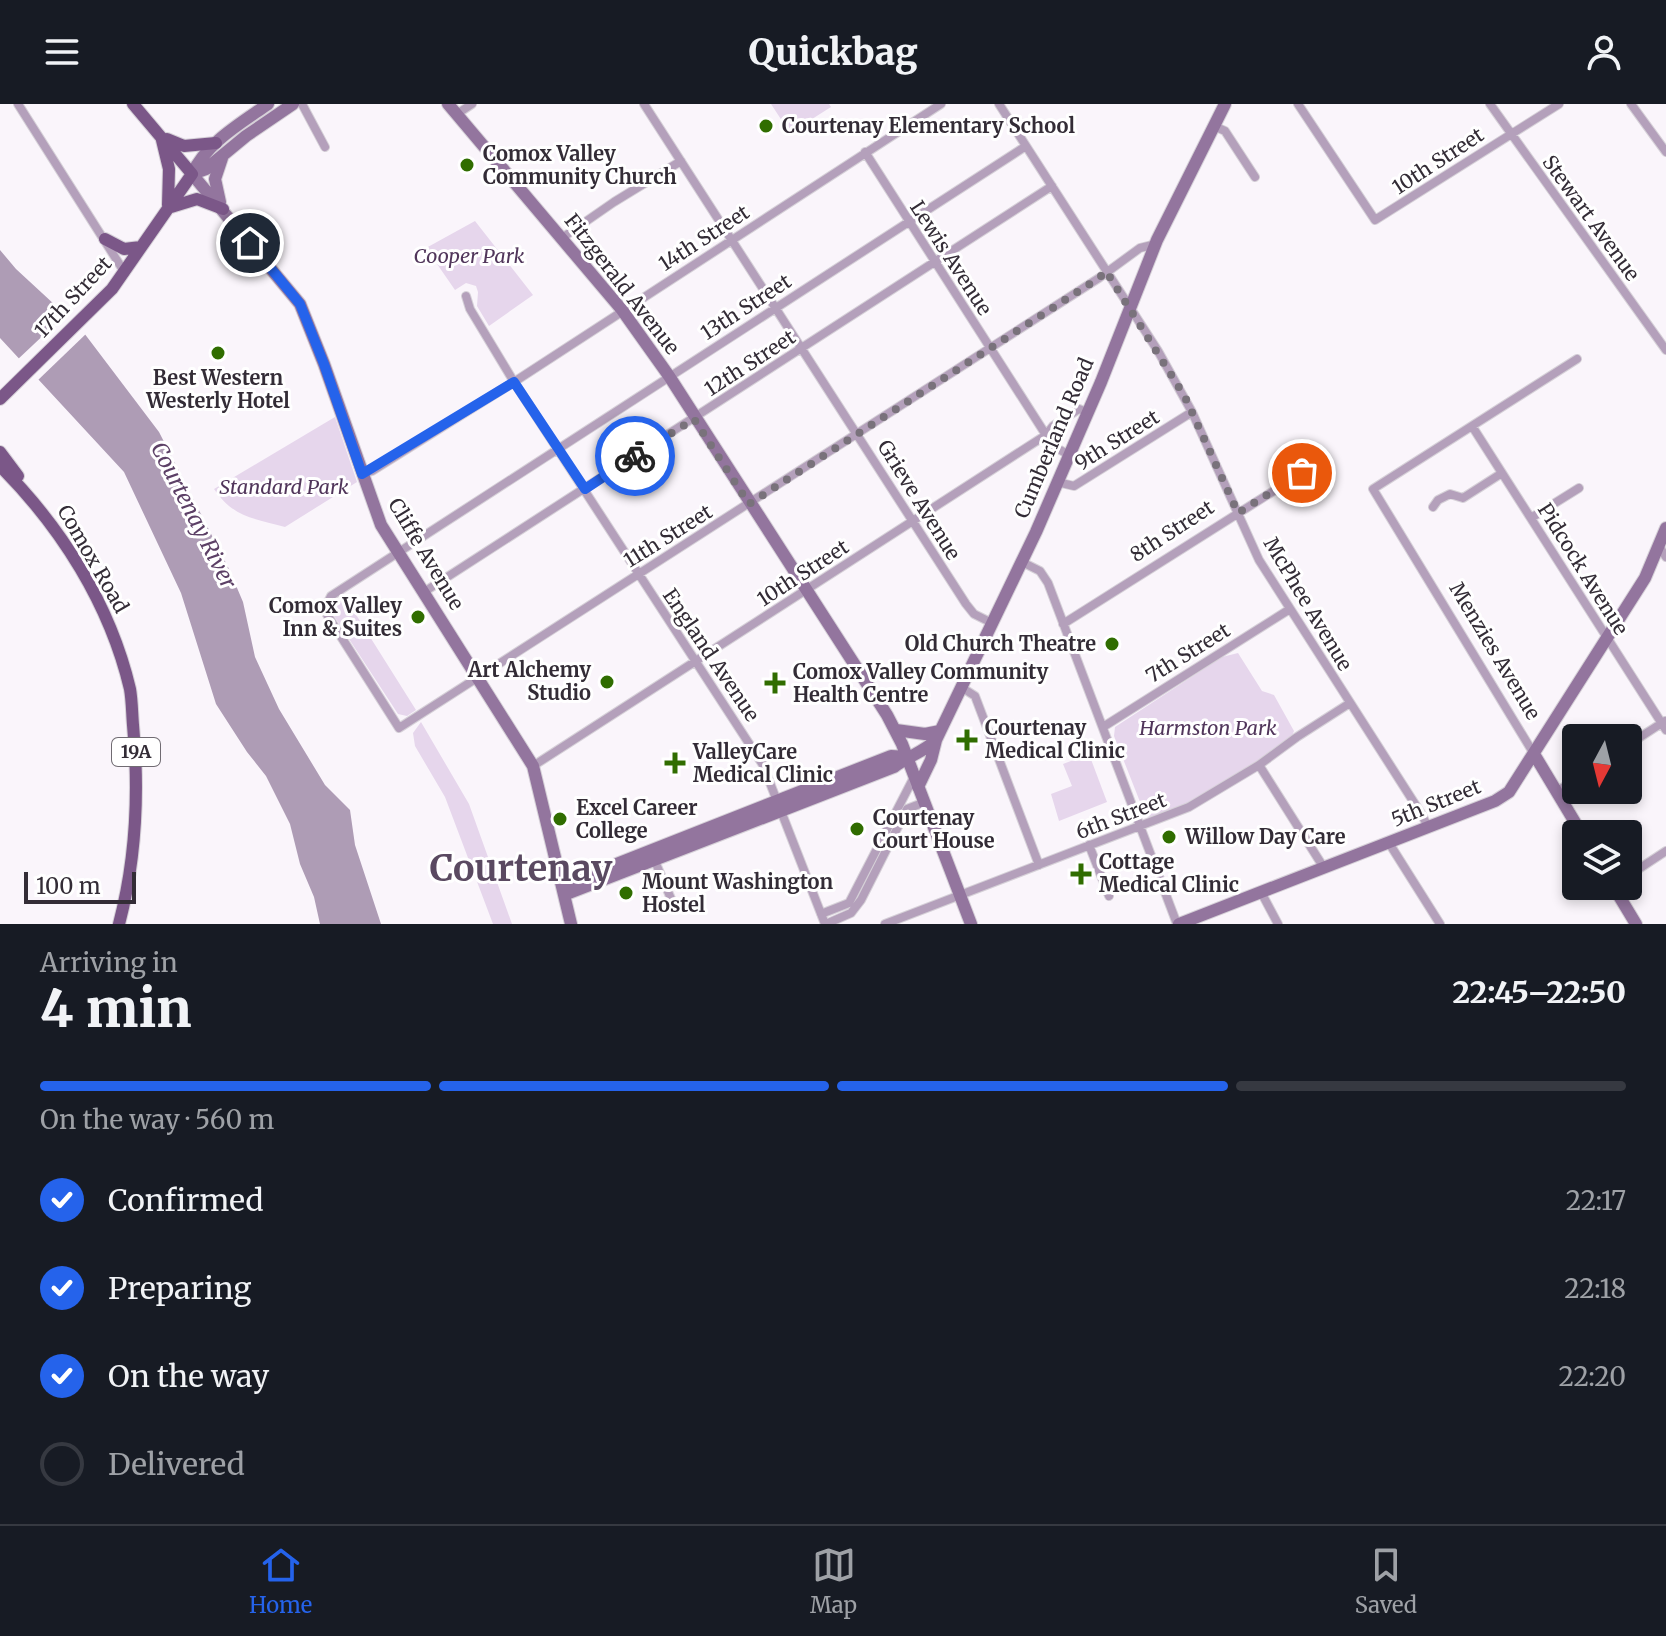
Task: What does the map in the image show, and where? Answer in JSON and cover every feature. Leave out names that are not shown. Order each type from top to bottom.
[{"type":"main road","name":"Cliffe Avenue","points":[[133,104],[192,174]]},
{"type":"main road","points":[[160,135],[184,146],[221,147]]},
{"type":"main road","points":[[160,135],[169,169],[168,208],[197,199],[223,209]]},
{"type":"main road","name":"17th Street","points":[[0,399],[94,309],[125,273],[192,174]]},
{"type":"main road","points":[[105,239],[124,249],[141,247]]},
{"type":"main road","points":[[0,452],[18,473],[24,490]]},
{"type":"main road","name":"Comox Road","points":[[0,466],[57,529],[96,598],[130,690],[136,756],[135,813],[129,873],[119,924]]},
{"type":"street","points":[[18,104],[125,273]]},
{"type":"street","name":"17th Street","points":[[221,147],[268,104]]},
{"type":"street","name":"17th Street","points":[[192,174],[199,160],[293,104]]},
{"type":"street","points":[[302,104],[325,147]]},
{"type":"street","points":[[452,109],[472,104]]},
{"type":"street","name":"Grieve Avenue","points":[[644,104],[970,609],[992,623]]},
{"type":"street","name":"14th Street","points":[[362,474],[514,382],[941,104]]},
{"type":"street","name":"McPhee Avenue","points":[[999,104],[1131,309],[1192,412],[1259,560],[1428,827]]},
{"type":"street","name":"Cumberland Road","points":[[821,914],[849,903],[931,760],[938,736],[1022,562],[1069,455],[1156,244],[1225,104]]},
{"type":"street","name":"10th Street","points":[[1298,104],[1375,220],[1559,104]]},
{"type":"street","name":"Stewart Avenue","points":[[1490,104],[1666,350]]},
{"type":"street","points":[[1634,105],[1662,139],[1666,152]]},
{"type":"street","name":"Fitzgerald Avenue","points":[[452,109],[622,310],[669,376],[896,730],[971,924]]},
{"type":"street","points":[[1214,126],[1225,131],[1255,177]]},
{"type":"street","name":"13th Street","points":[[399,728],[326,613],[331,596],[1026,146]]},
{"type":"street","points":[[221,147],[215,179],[223,209]]},
{"type":"street","name":"Lewis Avenue","points":[[865,152],[1046,435],[1055,447],[1069,455]]},
{"type":"street","points":[[562,238],[681,161]]},
{"type":"street","name":"Cliffe Avenue","points":[[192,174],[300,304],[376,516],[533,766],[571,924]]},
{"type":"street","name":"12th Street","points":[[424,592],[1052,186]]},
{"type":"street","name":"11th Street","points":[[399,728],[990,349],[1140,248],[1156,244]]},
{"type":"street","name":"England Avenue","points":[[466,296],[470,309],[514,382],[763,765],[826,924]]},
{"type":"street","points":[[1472,426],[1577,359]]},
{"type":"street","name":"10th Street","points":[[533,766],[1046,435],[1053,426],[1079,409],[1087,412]]},
{"type":"street","name":"9th Street","points":[[1057,482],[1074,486],[1192,412]]},
{"type":"street","name":"Pidcock Avenue","points":[[1472,426],[1665,724]]},
{"type":"street","name":"Menzies Avenue","points":[[1472,426],[1373,489],[1573,820]]},
{"type":"street","name":"8th Street","points":[[1063,624],[1302,473]]},
{"type":"street","points":[[1433,507],[1438,500],[1450,494],[1463,498],[1502,473]]},
{"type":"street","points":[[1531,518],[1579,488]]},
{"type":"street","name":"5th Street","points":[[1178,924],[1495,801],[1509,792],[1663,552],[1666,528]]},
{"type":"street","points":[[1022,562],[1040,571],[1045,578],[1178,924]]},
{"type":"street","name":"7th Street","points":[[1103,727],[1290,609]]},
{"type":"street","points":[[961,687],[975,696],[1039,865]]},
{"type":"street","name":"6th Street","points":[[885,924],[1189,807],[1259,765],[1350,703]]},
{"type":"street","points":[[1642,737],[1665,724]]},
{"type":"street","points":[[896,730],[938,736]]},
{"type":"street","points":[[564,890],[780,805],[891,756],[907,757],[922,751],[938,736]]},
{"type":"street","points":[[1259,765],[1324,868]]},
{"type":"street","points":[[1518,781],[1547,777]]},
{"type":"street","points":[[1556,792],[1562,788]]},
{"type":"street","points":[[826,924],[851,913],[861,900],[907,809],[925,802]]},
{"type":"street","points":[[1389,843],[1440,924]]},
{"type":"street","points":[[1089,845],[1109,896]]},
{"type":"street","points":[[1642,867],[1666,851]]},
{"type":"street","points":[[653,856],[672,901]]},
{"type":"street","points":[[1261,892],[1278,924]]},
{"type":"street","points":[[1621,900],[1636,924]]},
{"type":"green space","points":[[771,104],[829,104],[831,107],[790,133]]},
{"type":"green space","name":"Cooper Park","points":[[475,221],[533,295],[489,326],[477,306],[476,286],[466,283],[455,290],[426,248]]},
{"type":"green space","name":"Standard Park","points":[[335,417],[357,482],[285,527],[237,511],[214,489]]},
{"type":"green space","points":[[343,594],[416,710],[407,716],[398,714],[334,616],[334,603]]},
{"type":"green space","name":"Harmston Park","points":[[1238,653],[1262,691],[1274,695],[1294,731],[1292,736],[1243,771],[1198,797],[1159,815],[1146,817],[1114,736],[1115,727],[1222,657]]},
{"type":"green space","points":[[421,722],[469,804],[512,924],[493,924],[445,797],[415,746],[413,733]]},
{"type":"green space","points":[[1089,754],[1107,802],[1059,821],[1051,794],[1072,786],[1063,764]]},
{"type":"water","name":"Courtenay River","points":[[0,250],[16,269],[81,329],[159,432],[229,569],[243,602],[255,657],[279,709],[325,785],[350,810],[355,845],[381,924],[320,924],[290,824],[266,776],[216,704],[181,593],[124,472],[0,338]]},
{"type":"pier","points":[[68,312],[88,332],[36,382],[16,361]]},
{"type":"way so far","points":[[635,456],[694,419],[749,504],[1106,271],[1185,397],[1238,513],[1302,473]]},
{"type":"place","name":"Courtenay Elementary School","points":[[766,126]]},
{"type":"place","name":"Comox Valley Community Church","points":[[467,165]]},
{"type":"place","name":"Best Western Westerly Hotel","points":[[218,353]]},
{"type":"place","name":"Comox Valley Inn & Suites","points":[[418,617]]},
{"type":"place","name":"Old Church Theatre","points":[[1112,644]]},
{"type":"place","name":"Art Alchemy Studio","points":[[607,682]]},
{"type":"place","name":"Comox Valley Community Health Centre","points":[[775,683]]},
{"type":"place","name":"Courtenay Medical Clinic","points":[[967,740]]},
{"type":"place","name":"ValleyCare Medical Clinic","points":[[675,763]]},
{"type":"place","name":"Excel Career College","points":[[560,819]]},
{"type":"place","name":"Courtenay Court House","points":[[857,829]]},
{"type":"place","name":"Willow Day Care","points":[[1169,837]]},
{"type":"place","name":"Cottage Medical Clinic","points":[[1081,874]]},
{"type":"place","name":"Mount Washington Hostel","points":[[626,893]]},
{"type":"district","name":"Courtenay","points":[[521,868]]},
{"type":"route","points":[[250,243],[300,304],[362,474],[372,471],[514,382],[585,489],[635,456]]}]
